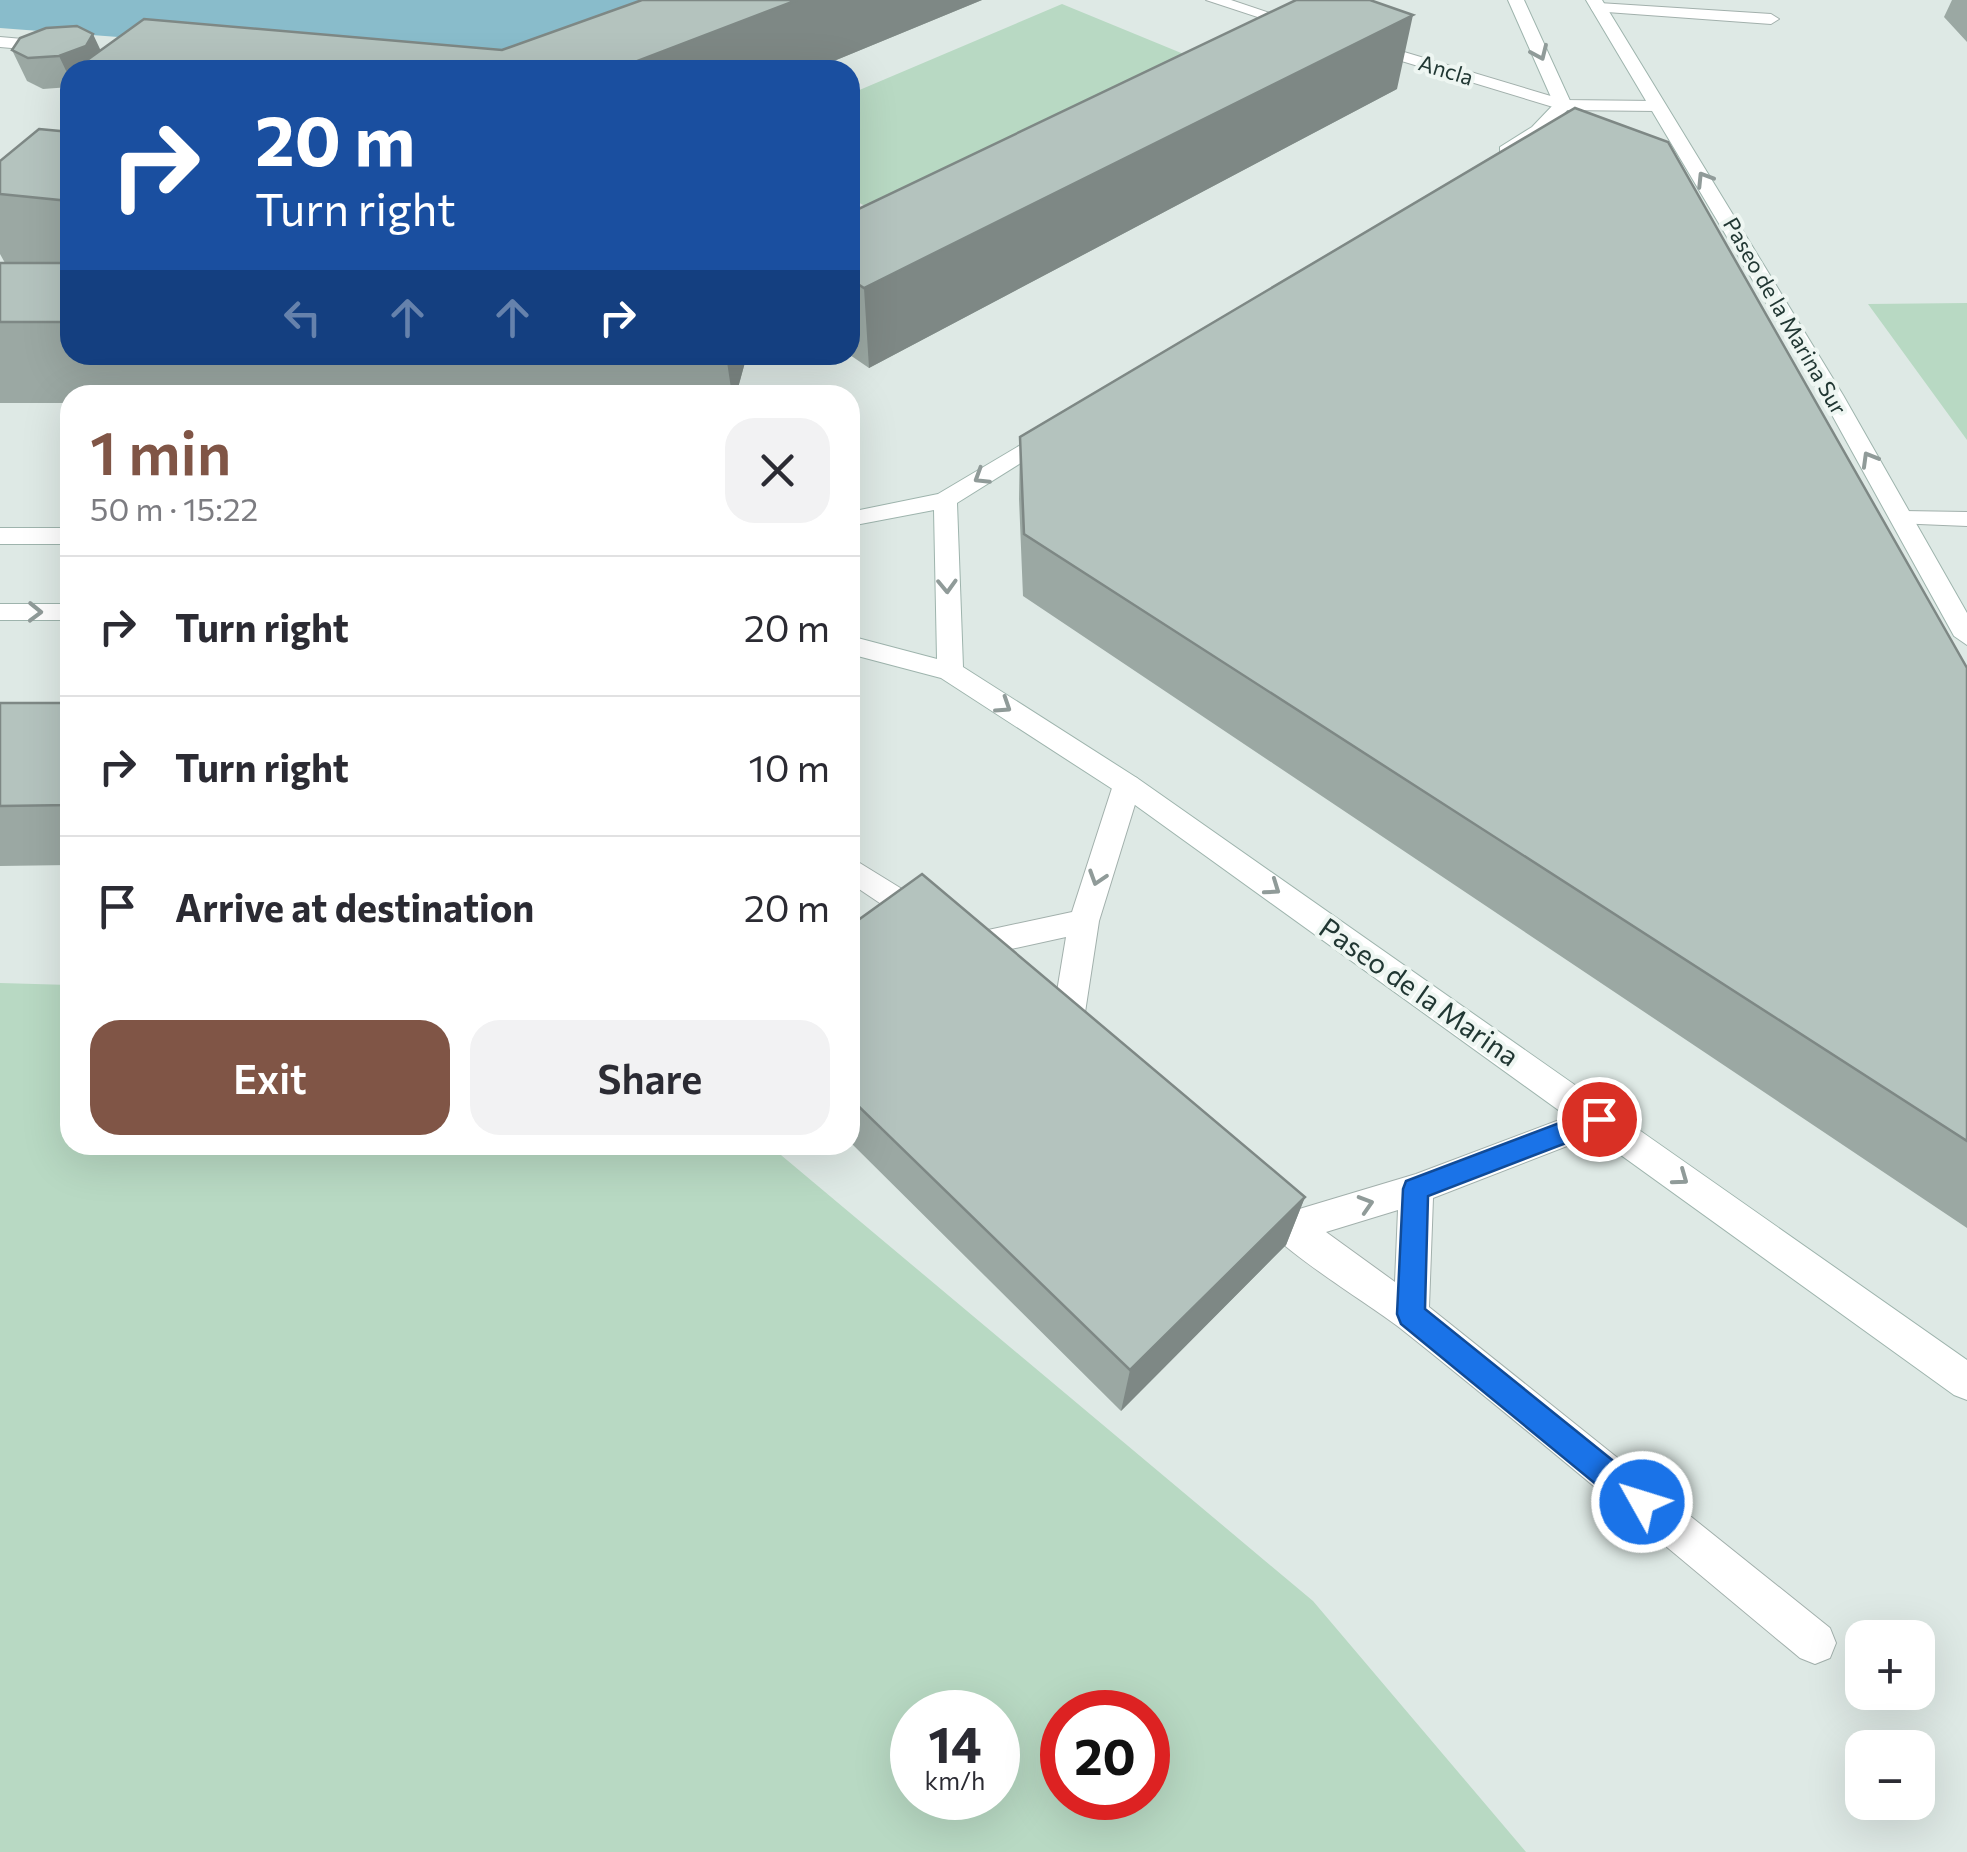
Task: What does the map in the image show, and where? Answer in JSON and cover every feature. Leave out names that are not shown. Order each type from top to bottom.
[{"type":"street","points":[[1214,0],[1309,28]]},
{"type":"street","points":[[1516,0],[1564,105]]},
{"type":"street","points":[[1597,4],[1771,19]]},
{"type":"street","name":"Paseo de la Marina Sur","points":[[1597,4],[1656,106],[1706,181],[1903,518],[1967,636]]},
{"type":"street","name":"Ancla","points":[[1347,40],[1564,105]]},
{"type":"street","points":[[0,42],[74,49]]},
{"type":"street","points":[[1488,162],[1538,131],[1564,105],[1656,106]]},
{"type":"street","points":[[860,517],[944,500],[1063,426]]},
{"type":"street","points":[[944,500],[950,672]]},
{"type":"street","points":[[1903,518],[1967,519]]},
{"type":"street","points":[[0,536],[60,536]]},
{"type":"street","points":[[0,612],[60,612]]},
{"type":"street","name":"Paseo de la Marina","points":[[860,647],[950,672],[1127,785],[1967,1382]]},
{"type":"street","points":[[1066,1034],[1084,920],[1127,785]]},
{"type":"street","points":[[860,879],[885,907],[965,947],[994,972]]},
{"type":"street","points":[[965,947],[1084,920]]},
{"type":"street","points":[[1037,1010],[1096,1060]]},
{"type":"street","points":[[1291,1227],[1416,1189],[1599,1119]]},
{"type":"street","points":[[1246,1188],[1291,1227],[1411,1314],[1815,1643]]},
{"type":"street","points":[[1411,1314],[1416,1189]]},
{"type":"green space","points":[[1062,4],[1225,71],[905,227],[860,203],[860,90]]},
{"type":"green space","points":[[1967,303],[1967,440],[1868,304]]},
{"type":"green space","points":[[0,983],[60,985],[60,1155],[781,1155],[1313,1601],[1526,1852],[0,1852]]},
{"type":"water","points":[[0,0],[678,0],[513,60],[419,60],[0,28]]},
{"type":"building","points":[[642,0],[797,0],[640,60],[87,60],[144,19],[502,50]]},
{"type":"building","points":[[1296,0],[1370,0],[1413,15],[864,288],[860,285],[860,208]]},
{"type":"building","points":[[77,26],[93,34],[86,46],[59,56],[28,58],[12,50],[20,38],[46,28]]},
{"type":"building","points":[[1575,108],[1668,142],[1967,668],[1967,1141],[1024,534],[1020,437]]},
{"type":"building","points":[[39,129],[60,131],[60,200],[0,194],[0,161]]},
{"type":"building","points":[[0,263],[60,263],[60,322],[0,322]]},
{"type":"building","points":[[0,703],[60,703],[60,805],[0,806]]},
{"type":"building","points":[[922,874],[1305,1197],[1130,1370],[860,1108],[860,919]]},
{"type":"route","points":[[1599,1119],[1416,1189],[1411,1314],[1642,1502]]}]
